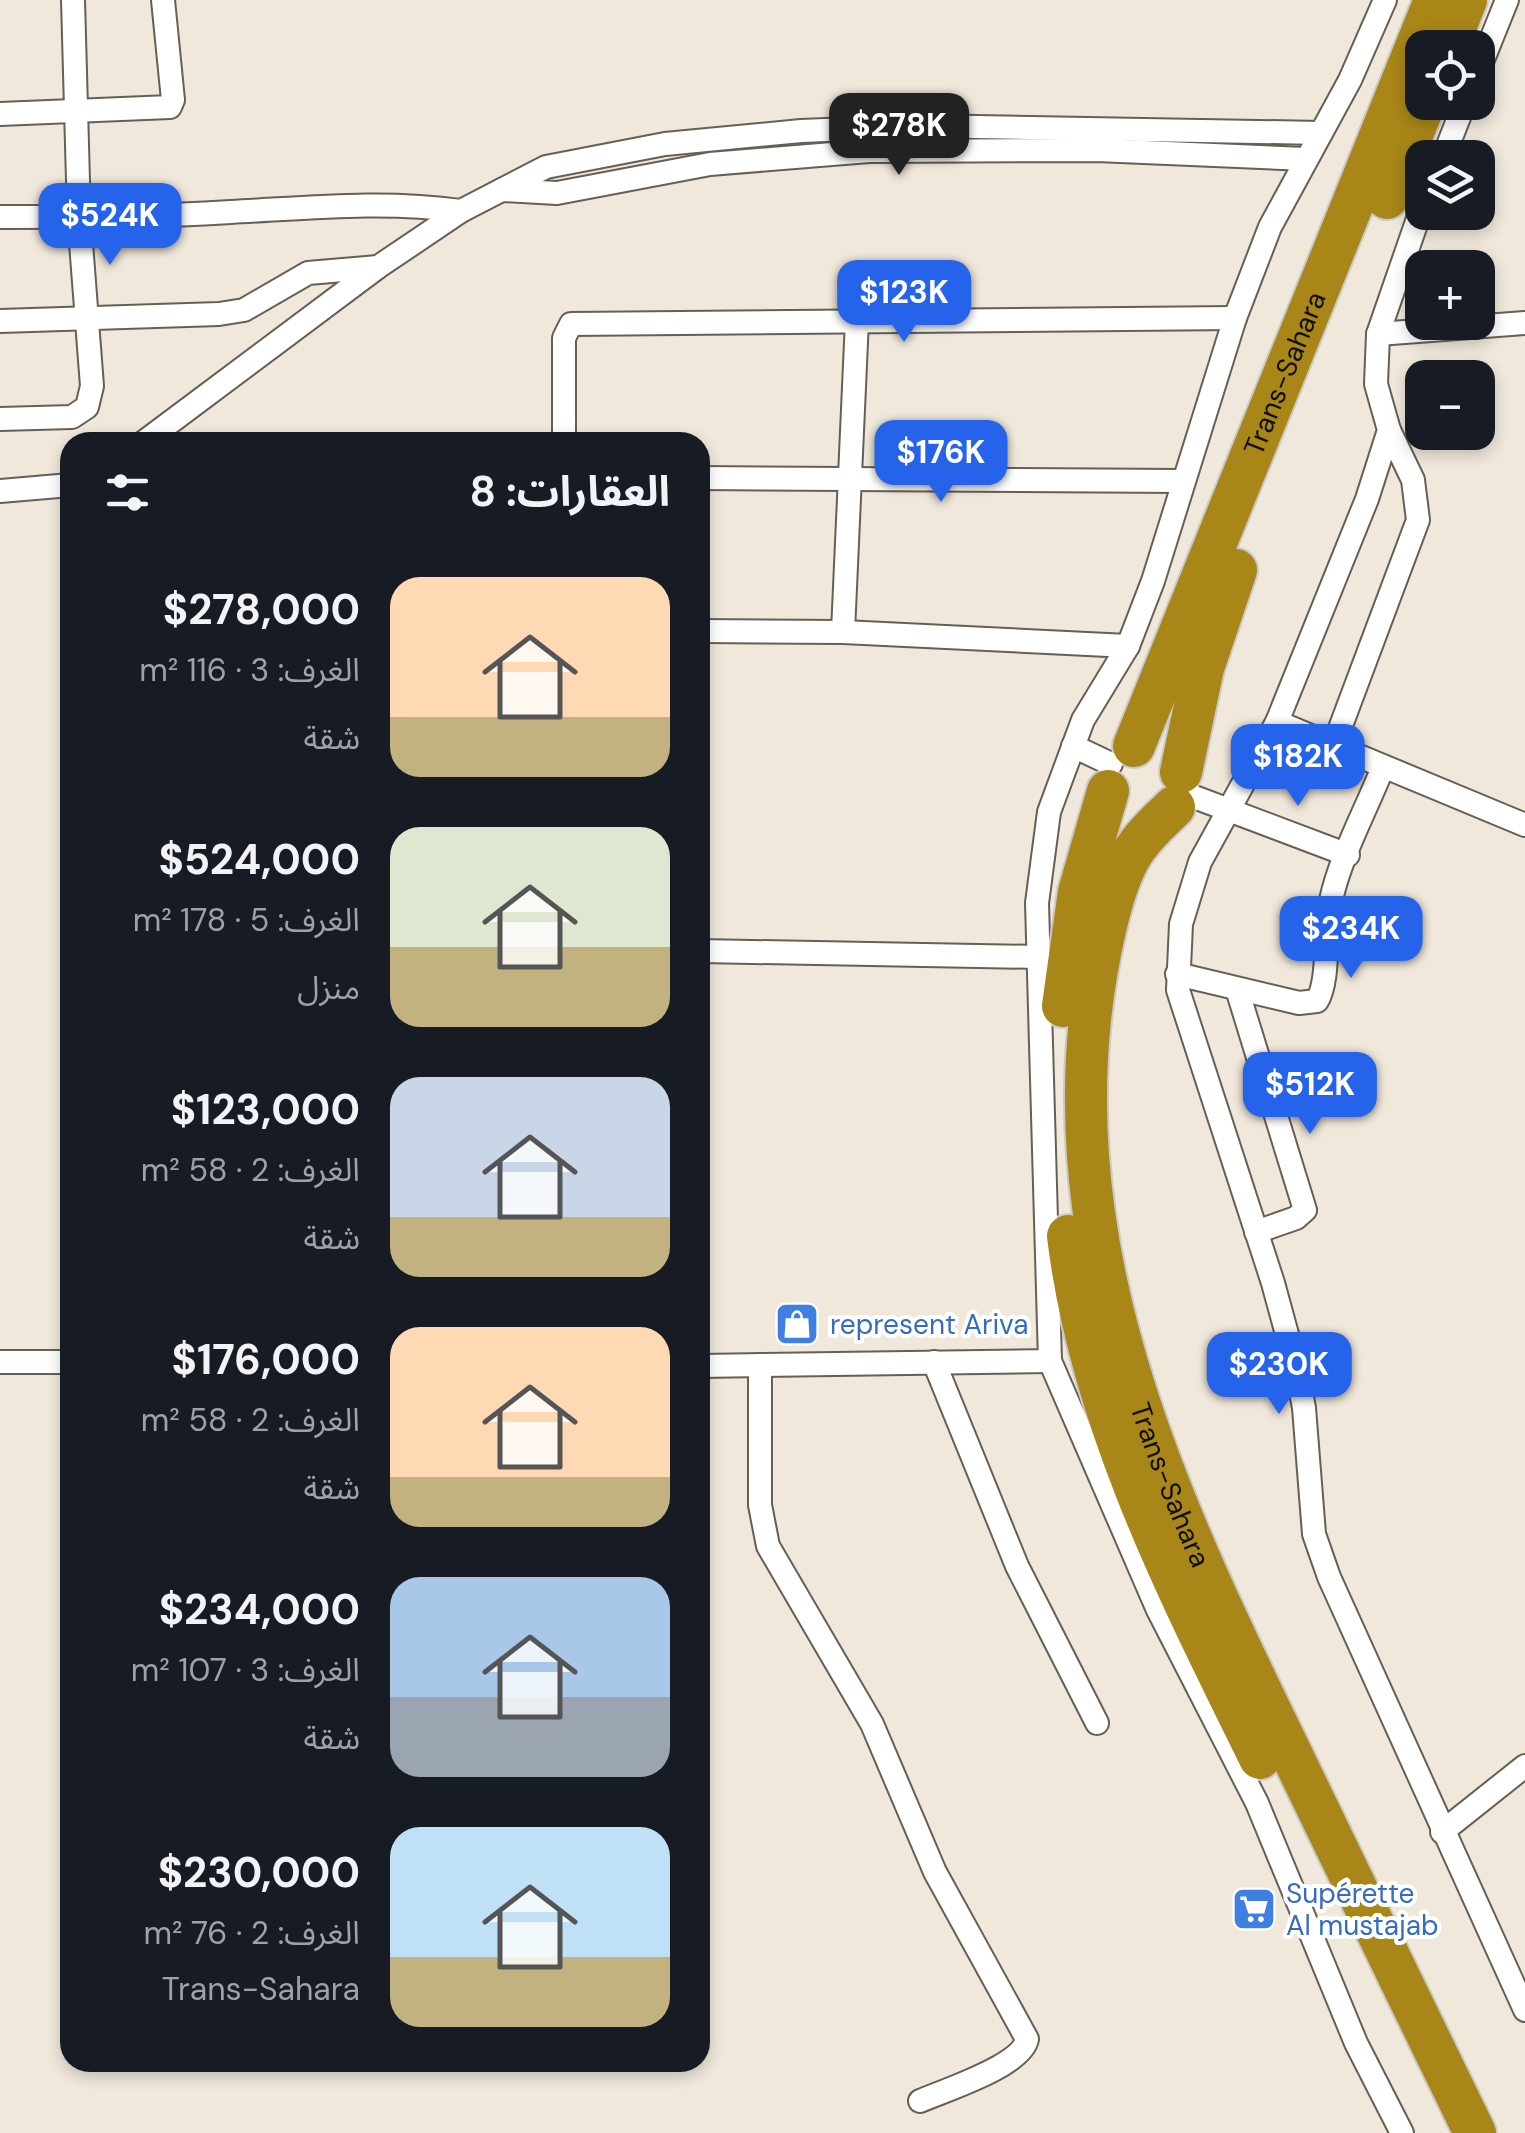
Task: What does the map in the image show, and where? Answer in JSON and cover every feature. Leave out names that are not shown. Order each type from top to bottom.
[{"type":"highway","name":"Trans-Sahara","points":[[1434,0],[1118,767],[1079,892],[1064,994],[1058,1099],[1067,1226],[1082,1317],[1127,1473],[1173,1580],[1443,2133]]},
{"type":"highway","points":[[1454,30],[1466,0]]},
{"type":"highway","name":"Trans-Sahara","points":[[1418,120],[1238,564],[1203,668],[1179,790],[1135,848],[1110,912],[1095,976],[1087,1053],[1086,1132],[1102,1270],[1112,1322],[1135,1400],[1205,1577],[1475,2133]]},
{"type":"highway","points":[[1166,751],[1179,790],[1154,820],[1130,818],[1112,802],[1118,767],[1166,751]]},
{"type":"street","points":[[0,419],[72,417],[86,407],[92,386],[79,217],[73,0]]},
{"type":"street","points":[[0,114],[170,107],[173,100],[163,0]]},
{"type":"street","points":[[1385,0],[1270,226],[1234,318],[1128,646],[1073,746],[1049,812],[1036,903],[1050,1362],[1158,1610],[1257,1803],[1356,2044],[1402,2133]]},
{"type":"street","points":[[1495,30],[1507,0]]},
{"type":"street","points":[[157,432],[378,267],[461,211],[522,175],[546,167],[665,144],[801,131],[916,126],[1305,159]]},
{"type":"street","points":[[916,126],[917,151]]},
{"type":"street","points":[[502,190],[557,193],[710,164],[1078,139],[1320,133]]},
{"type":"street","points":[[0,217],[345,204],[412,204],[461,211]]},
{"type":"street","points":[[1334,747],[1418,520],[1419,502],[1413,480],[1388,430],[1376,384],[1378,334],[1414,230]]},
{"type":"street","points":[[0,320],[244,310],[308,273],[378,267]]},
{"type":"street","points":[[564,432],[567,325],[1234,318]]},
{"type":"street","points":[[843,632],[857,320]]},
{"type":"street","points":[[1378,334],[1525,323]]},
{"type":"street","points":[[1388,430],[1367,499],[1278,722],[1200,862],[1181,924],[1176,974],[1204,1076],[1256,1232],[1304,1408],[1314,1534],[1442,1832],[1525,2010]]},
{"type":"street","points":[[710,478],[1184,481]]},
{"type":"street","points":[[0,491],[60,487]]},
{"type":"street","points":[[710,630],[843,632],[1128,646]]},
{"type":"street","points":[[1278,722],[1525,825]]},
{"type":"street","points":[[1073,746],[1118,767]]},
{"type":"street","points":[[1176,974],[1299,1003],[1317,1001],[1324,982],[1323,934],[1332,894],[1383,768]]},
{"type":"street","points":[[1179,790],[1348,855]]},
{"type":"street","points":[[710,951],[1038,957]]},
{"type":"street","points":[[1237,989],[1305,1210],[1296,1218],[1256,1232]]},
{"type":"street","points":[[0,1362],[60,1362]]},
{"type":"street","points":[[934,1362],[1017,1566],[1096,1723]]},
{"type":"street","points":[[710,1366],[1050,1362]]},
{"type":"street","points":[[760,1364],[760,1506],[768,1546],[872,1724],[935,1872],[1027,2039],[1020,2054],[1000,2066],[920,2100]]},
{"type":"street","points":[[1442,1832],[1525,1766]]},
{"type":"place","name":"represent Ariva","points":[[797,1324]]},
{"type":"place","name":"Supérette Al mustajab","points":[[1254,1909]]}]
